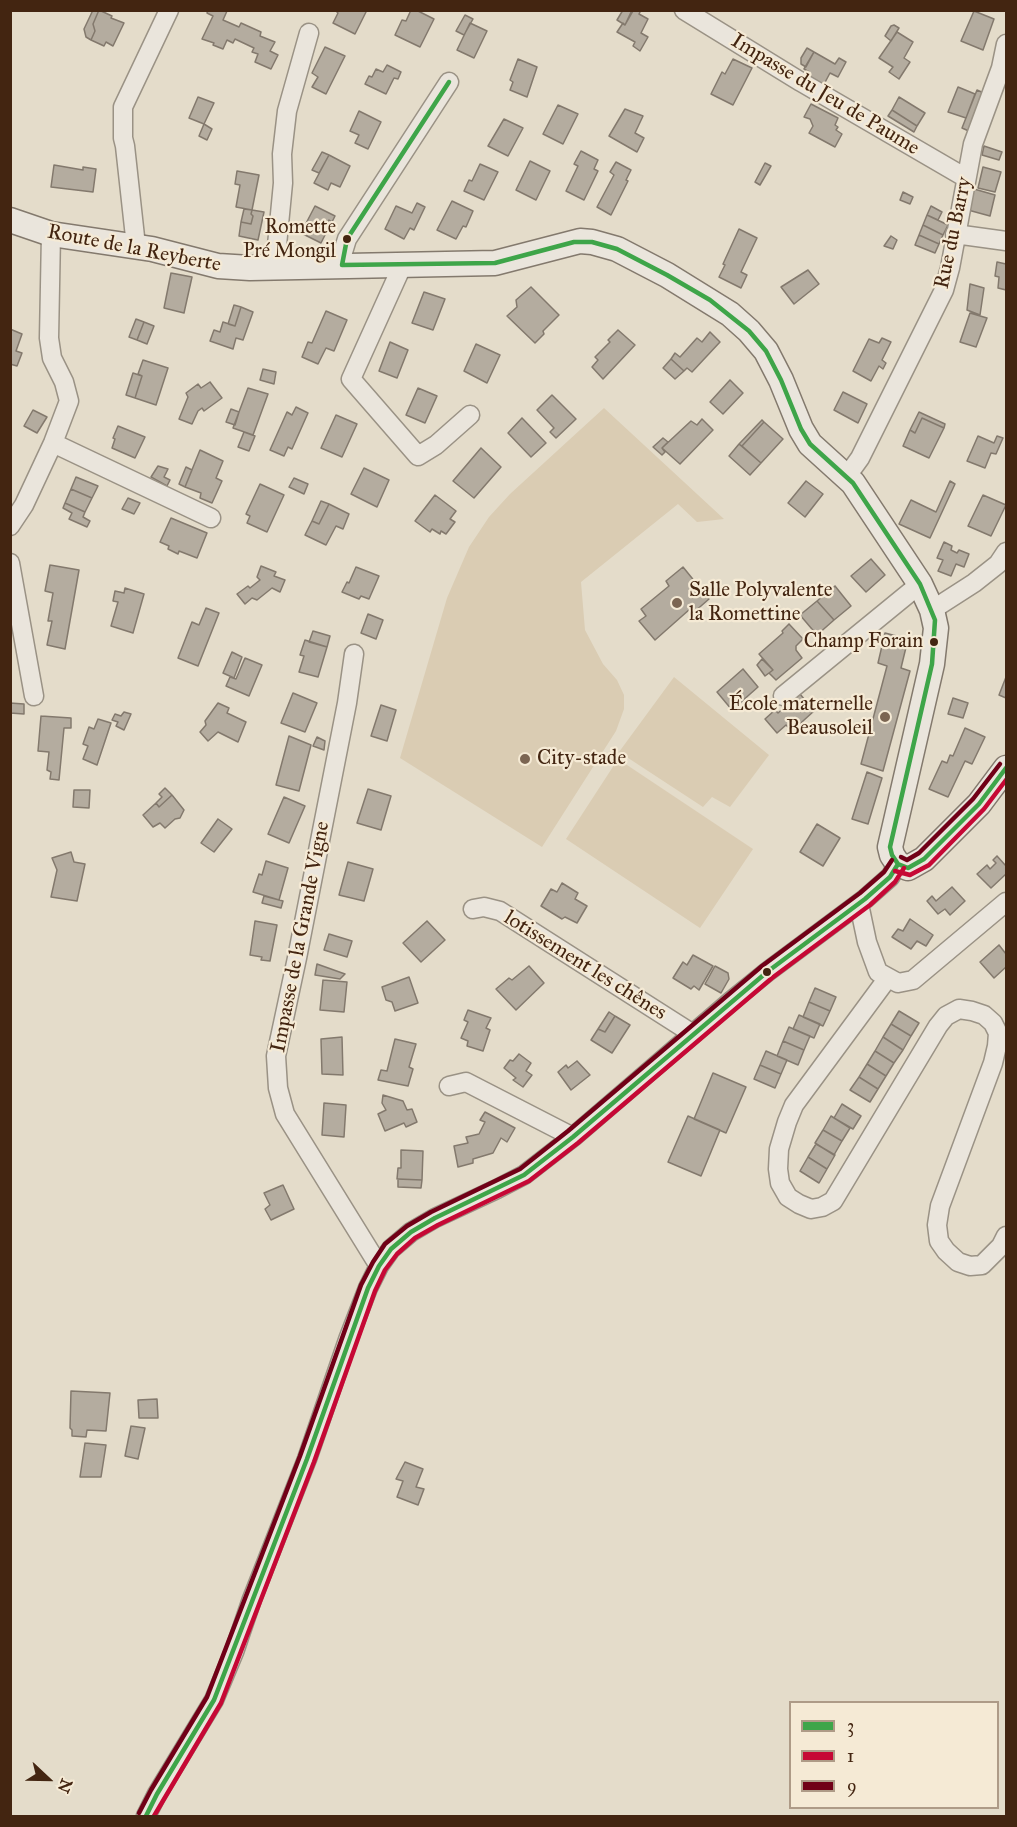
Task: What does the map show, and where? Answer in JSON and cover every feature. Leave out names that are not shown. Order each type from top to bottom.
[{"type":"main road","name":"Route de la Reyberte","points":[[10,220],[51,234],[136,246],[218,266],[250,268],[495,263],[580,241],[602,244],[632,256],[710,300],[749,331],[766,351],[810,444],[847,476],[920,584],[932,610],[936,628],[932,664],[890,847],[898,864]]},
{"type":"main road","points":[[898,864],[908,867],[924,859],[979,804],[1006,768]]},
{"type":"street","points":[[136,246],[123,138],[123,107],[169,10]]},
{"type":"street","name":"Impasse du Jeu de Paume","points":[[684,10],[801,82],[966,178]]},
{"type":"street","points":[[275,266],[287,111],[309,33]]},
{"type":"street","name":"Rue du Barry","points":[[847,476],[860,458],[944,290],[973,144],[1001,68],[1006,44]]},
{"type":"street","points":[[342,265],[347,239],[449,82]]},
{"type":"street","points":[[10,526],[24,506],[53,443],[69,401],[64,382],[52,358],[49,338],[51,234]]},
{"type":"street","points":[[955,234],[1006,241]]},
{"type":"street","points":[[403,264],[351,379],[418,456],[436,445],[470,415]]},
{"type":"street","points":[[53,443],[211,518]]},
{"type":"street","points":[[932,610],[982,577],[998,564],[1006,552]]},
{"type":"street","points":[[10,563],[34,696]]},
{"type":"street","points":[[783,696],[920,584]]},
{"type":"street","name":"Impasse de la Grande Vigne","points":[[354,654],[297,958],[276,1056],[278,1088],[285,1114],[379,1266]]},
{"type":"street","points":[[146,1816],[214,1700],[307,1459],[368,1288],[391,1249],[411,1232],[435,1218],[524,1175],[573,1137],[767,972],[859,904],[890,877],[898,864]]},
{"type":"street","points":[[859,904],[867,942],[878,972],[898,983],[913,980],[1006,902]]},
{"type":"street","name":"lotissement les chênes","points":[[473,909],[484,907],[500,911],[693,1034]]},
{"type":"street","points":[[887,979],[794,1105],[778,1149],[780,1183],[788,1197],[811,1209],[822,1208],[833,1201],[938,1026],[946,1016],[959,1009],[972,1011],[984,1015],[993,1023],[998,1033],[997,1046],[993,1064],[940,1206],[937,1225],[939,1241],[958,1262],[970,1266],[982,1265],[1001,1246],[1006,1236]]},
{"type":"street","points":[[449,1086],[466,1082],[573,1137]]},
{"type":"shaded area","points":[[604,408],[724,519],[697,522],[678,504],[581,582],[585,630],[603,664],[617,680],[624,695],[624,709],[616,731],[542,847],[400,758],[447,598],[469,547],[489,517],[510,494]]},
{"type":"shaded area","points":[[674,677],[769,755],[730,807],[712,797],[703,807],[619,752]]},
{"type":"shaded area","points":[[618,759],[753,849],[700,928],[566,839]]},
{"type":"building","points":[[93,10],[99,10],[93,24],[95,31],[91,40],[86,37],[84,29]]},
{"type":"building","points":[[99,10],[124,23],[113,46],[106,42],[104,46],[91,40],[95,31],[93,24]]},
{"type":"building","points":[[208,10],[227,11],[223,20],[239,27],[241,23],[261,32],[260,36],[275,42],[270,51],[278,55],[271,69],[255,62],[258,54],[252,52],[254,48],[235,39],[233,43],[227,40],[223,49],[202,39],[213,16],[207,13]]},
{"type":"building","points":[[335,10],[367,10],[355,34],[333,23],[338,13]]},
{"type":"building","points":[[411,10],[416,10],[434,19],[420,47],[395,35],[402,20],[406,21]]},
{"type":"building","points":[[623,10],[633,11],[625,25],[617,20]]},
{"type":"building","points":[[632,10],[641,10],[639,14],[648,19],[641,33],[648,37],[640,51],[633,46],[635,42],[617,32],[623,23],[625,25]]},
{"type":"building","points":[[974,11],[994,19],[983,50],[961,41]]},
{"type":"building","points":[[465,15],[473,19],[464,35],[456,31]]},
{"type":"building","points":[[470,23],[487,31],[474,58],[457,50]]},
{"type":"building","points":[[894,25],[899,28],[891,41],[885,36]]},
{"type":"building","points":[[897,32],[913,42],[904,58],[910,62],[899,79],[889,72],[893,67],[879,58]]},
{"type":"building","points":[[325,47],[345,56],[326,94],[312,87],[318,77],[312,73]]},
{"type":"building","points":[[807,48],[814,52],[806,67],[801,64],[801,58]]},
{"type":"building","points":[[814,52],[835,64],[839,58],[846,62],[838,77],[830,73],[822,88],[805,79],[809,72],[804,69]]},
{"type":"building","points":[[518,59],[537,67],[527,97],[510,90],[513,82],[510,80]]},
{"type":"building","points":[[733,59],[752,68],[733,105],[711,94],[722,72],[725,74]]},
{"type":"building","points":[[387,65],[401,72],[398,79],[394,78],[386,94],[365,84],[376,69],[383,72]]},
{"type":"building","points":[[958,87],[975,94],[966,118],[948,112]]},
{"type":"building","points":[[977,90],[986,94],[971,132],[962,128]]},
{"type":"building","points":[[198,97],[214,103],[204,124],[189,118]]},
{"type":"building","points":[[899,97],[925,113],[917,126],[892,110]]},
{"type":"building","points":[[811,104],[838,118],[835,125],[838,127],[836,130],[842,134],[835,147],[809,133],[813,126],[810,119],[804,117]]},
{"type":"building","points":[[558,105],[578,114],[563,144],[543,134]]},
{"type":"building","points":[[625,109],[643,116],[635,133],[644,138],[637,152],[609,136]]},
{"type":"building","points":[[892,110],[917,126],[914,132],[888,116]]},
{"type":"building","points":[[359,111],[381,122],[368,149],[355,143],[359,135],[350,131]]},
{"type":"building","points":[[504,119],[523,128],[508,156],[488,146]]},
{"type":"building","points":[[204,124],[212,129],[207,140],[199,136]]},
{"type":"building","points":[[984,146],[1002,152],[999,160],[982,155]]},
{"type":"building","points":[[581,151],[598,160],[594,169],[598,171],[584,200],[566,191],[578,166],[574,164]]},
{"type":"building","points":[[322,152],[329,155],[319,173],[312,170]]},
{"type":"building","points":[[329,155],[350,166],[340,187],[331,183],[328,190],[314,183]]},
{"type":"building","points":[[530,161],[550,171],[536,200],[516,190]]},
{"type":"building","points":[[616,162],[631,170],[611,215],[597,207],[614,175],[610,172]]},
{"type":"building","points":[[765,163],[771,166],[760,185],[755,182]]},
{"type":"building","points":[[480,164],[498,172],[484,200],[464,191]]},
{"type":"building","points":[[54,165],[83,170],[83,167],[96,169],[93,192],[51,187]]},
{"type":"building","points":[[983,167],[1001,172],[995,192],[978,188]]},
{"type":"building","points":[[237,171],[259,175],[252,210],[236,207],[240,185],[235,184]]},
{"type":"building","points":[[974,189],[995,195],[990,216],[968,210]]},
{"type":"building","points":[[903,192],[913,197],[910,204],[900,200]]},
{"type":"building","points":[[452,201],[473,211],[466,227],[463,226],[456,239],[437,230]]},
{"type":"building","points":[[417,203],[425,207],[414,230],[410,228],[404,239],[385,229],[396,206],[412,213]]},
{"type":"building","points":[[315,206],[335,216],[332,222],[329,220],[324,229],[327,231],[321,243],[301,233]]},
{"type":"building","points":[[931,206],[942,212],[938,220],[927,215]]},
{"type":"building","points":[[244,209],[252,210],[251,224],[241,222]]},
{"type":"building","points":[[252,210],[264,212],[258,240],[239,236],[241,222],[251,224]]},
{"type":"building","points":[[927,215],[948,225],[943,235],[923,225]]},
{"type":"building","points":[[923,225],[943,235],[939,244],[919,235]]},
{"type":"building","points":[[739,229],[757,238],[741,272],[747,275],[741,288],[719,277]]},
{"type":"building","points":[[919,235],[939,244],[935,253],[915,245]]},
{"type":"building","points":[[891,236],[897,240],[893,249],[884,246]]},
{"type":"building","points":[[997,262],[1006,264],[1006,290],[998,288],[999,277],[995,276]]},
{"type":"building","points":[[808,270],[819,284],[794,304],[781,287]]},
{"type":"building","points":[[171,273],[192,277],[184,313],[164,308]]},
{"type":"building","points":[[970,284],[984,288],[980,315],[967,310]]},
{"type":"building","points":[[531,287],[559,315],[535,343],[507,316],[517,307],[516,300]]},
{"type":"building","points":[[424,292],[445,299],[433,330],[412,323]]},
{"type":"building","points":[[234,305],[241,307],[235,326],[228,324]]},
{"type":"building","points":[[241,307],[253,312],[243,340],[236,338],[233,349],[210,341],[214,330],[220,332],[223,322],[235,326]]},
{"type":"building","points":[[326,311],[347,320],[334,351],[326,348],[318,364],[302,357],[308,342],[312,343]]},
{"type":"building","points":[[970,313],[987,318],[976,347],[960,342]]},
{"type":"building","points":[[136,319],[144,322],[137,340],[129,337]]},
{"type":"building","points":[[144,322],[154,326],[147,344],[137,340]]},
{"type":"building","points":[[10,329],[22,334],[16,351],[22,353],[17,366],[10,364]]},
{"type":"building","points":[[618,330],[635,345],[603,379],[592,367],[598,360],[595,357]]},
{"type":"building","points":[[710,332],[720,342],[692,372],[687,368],[684,371],[671,359],[675,353],[680,357],[697,338],[702,342]]},
{"type":"building","points":[[882,338],[891,342],[882,360],[886,363],[883,369],[879,366],[871,381],[853,371],[869,339],[879,343]]},
{"type":"building","points":[[390,342],[408,350],[397,378],[379,371]]},
{"type":"building","points":[[476,344],[500,355],[487,383],[464,371]]},
{"type":"building","points":[[671,359],[684,371],[675,379],[663,368]]},
{"type":"building","points":[[143,360],[168,368],[156,405],[135,398],[142,376],[138,374]]},
{"type":"building","points":[[263,369],[276,372],[274,384],[260,380]]},
{"type":"building","points":[[133,373],[142,376],[135,398],[126,395]]},
{"type":"building","points":[[730,380],[743,393],[723,414],[710,402]]},
{"type":"building","points":[[210,382],[222,398],[204,411],[202,408],[198,411],[192,424],[179,419],[188,397],[186,393],[198,384],[201,388]]},
{"type":"building","points":[[248,388],[268,394],[253,435],[233,428]]},
{"type":"building","points":[[418,388],[437,396],[425,423],[406,415]]},
{"type":"building","points":[[843,392],[867,404],[858,423],[834,410]]},
{"type":"building","points":[[552,395],[576,419],[556,438],[550,432],[554,428],[537,410]]},
{"type":"building","points":[[296,407],[308,413],[292,449],[288,447],[284,456],[270,450],[287,412],[292,415]]},
{"type":"building","points":[[231,409],[239,412],[235,425],[226,422]]},
{"type":"building","points":[[33,410],[47,417],[37,433],[24,426]]},
{"type":"building","points":[[919,412],[945,424],[944,428],[922,418],[915,433],[910,430]]},
{"type":"building","points":[[336,415],[357,424],[342,457],[321,448]]},
{"type":"building","points":[[522,418],[546,443],[531,457],[508,433]]},
{"type":"building","points":[[922,418],[944,428],[929,458],[903,446],[910,430],[915,433]]},
{"type":"building","points":[[702,419],[713,430],[680,464],[662,448],[691,421],[697,425]]},
{"type":"building","points":[[762,420],[764,422],[742,446],[739,444]]},
{"type":"building","points":[[764,422],[783,439],[761,463],[742,446]]},
{"type":"building","points":[[118,426],[145,437],[135,458],[112,448]]},
{"type":"building","points":[[244,432],[255,436],[249,451],[238,447]]},
{"type":"building","points":[[978,436],[994,443],[997,436],[1003,438],[996,454],[991,453],[985,468],[967,461]]},
{"type":"building","points":[[663,438],[668,442],[662,448],[665,452],[662,455],[653,447]]},
{"type":"building","points":[[739,444],[761,463],[750,475],[729,456]]},
{"type":"building","points":[[481,448],[501,467],[474,498],[453,481]]},
{"type":"building","points":[[200,450],[223,461],[216,478],[222,481],[212,503],[200,498],[201,493],[185,487]]},
{"type":"building","points":[[158,466],[168,469],[164,477],[170,480],[167,486],[151,477]]},
{"type":"building","points":[[186,467],[192,470],[185,487],[179,484]]},
{"type":"building","points":[[364,468],[389,480],[377,507],[351,494]]},
{"type":"building","points":[[76,477],[98,486],[92,498],[71,489]]},
{"type":"building","points":[[294,478],[308,484],[304,494],[289,487]]},
{"type":"building","points":[[806,481],[823,494],[805,517],[788,503]]},
{"type":"building","points":[[950,481],[955,484],[930,538],[899,524],[911,500],[936,512]]},
{"type":"building","points":[[260,484],[284,495],[267,532],[247,523],[250,516],[246,514]]},
{"type":"building","points":[[71,489],[92,498],[85,512],[65,503]]},
{"type":"building","points":[[435,495],[456,511],[450,519],[455,522],[446,534],[441,531],[440,534],[432,529],[430,532],[415,521]]},
{"type":"building","points":[[983,495],[1006,505],[991,536],[968,526]]},
{"type":"building","points":[[128,498],[140,503],[134,514],[122,509]]},
{"type":"building","points":[[321,501],[329,504],[319,524],[312,521]]},
{"type":"building","points":[[65,503],[85,512],[83,517],[90,521],[87,527],[69,519],[72,513],[63,508]]},
{"type":"building","points":[[329,504],[349,514],[343,529],[336,526],[326,545],[305,535],[312,521],[319,524]]},
{"type":"building","points":[[171,518],[207,533],[197,558],[179,551],[178,554],[160,542]]},
{"type":"building","points":[[944,542],[952,546],[951,550],[957,553],[959,550],[969,554],[964,567],[956,564],[951,576],[938,571],[943,560],[937,558]]},
{"type":"building","points":[[871,559],[885,575],[866,592],[851,576]]},
{"type":"building","points":[[50,565],[79,570],[65,649],[47,645],[52,621],[48,621],[53,593],[45,591]]},
{"type":"building","points":[[261,566],[276,572],[274,576],[285,580],[280,592],[272,588],[257,600],[252,598],[245,604],[237,594],[260,580],[257,577]]},
{"type":"building","points":[[356,567],[379,576],[369,599],[361,596],[359,599],[342,592]]},
{"type":"building","name":"Salle Polyvalente la Romettine","points":[[683,567],[709,599],[693,613],[690,609],[655,640],[639,621],[646,616],[641,609],[669,586],[666,581]]},
{"type":"building","points":[[835,586],[851,606],[834,620],[817,601]]},
{"type":"building","points":[[125,588],[144,594],[133,633],[111,626],[118,602],[113,601],[115,591],[124,593]]},
{"type":"building","points":[[817,601],[834,620],[817,635],[800,615]]},
{"type":"building","points":[[206,608],[219,613],[198,666],[178,658],[192,622],[199,625]]},
{"type":"building","points":[[368,614],[383,620],[376,639],[361,633]]},
{"type":"building","points":[[789,624],[803,639],[796,646],[802,658],[776,680],[769,673],[773,670],[759,654],[783,633],[782,631]]},
{"type":"building","points":[[313,631],[330,636],[327,647],[309,642]]},
{"type":"building","name":"École maternelle Beausoleil","points":[[885,633],[908,639],[901,668],[910,671],[883,771],[861,764],[887,666],[878,663]]},
{"type":"building","points":[[305,640],[327,647],[318,677],[299,672],[304,656],[300,655]]},
{"type":"building","points":[[232,652],[242,657],[234,678],[223,673]]},
{"type":"building","points":[[245,658],[262,665],[249,696],[226,686],[230,677],[236,679]]},
{"type":"building","points":[[762,659],[773,670],[765,676],[757,665]]},
{"type":"building","points":[[743,669],[758,687],[732,710],[717,692]]},
{"type":"building","points":[[1006,677],[1006,698],[999,695]]},
{"type":"building","points":[[293,693],[317,703],[305,732],[281,723]]},
{"type":"building","points":[[800,694],[814,711],[792,731],[786,725],[777,733],[765,719],[775,710],[778,713]]},
{"type":"building","points":[[953,698],[968,703],[963,718],[948,714]]},
{"type":"building","points":[[10,703],[24,704],[24,714],[10,713]]},
{"type":"building","points":[[218,703],[229,708],[227,713],[246,722],[238,742],[218,732],[208,741],[200,732]]},
{"type":"building","points":[[381,705],[396,710],[387,741],[371,736]]},
{"type":"building","points":[[124,712],[131,714],[124,730],[116,726],[118,722],[112,720],[115,714],[121,716]]},
{"type":"building","points":[[41,716],[71,718],[71,728],[64,728],[59,780],[50,779],[51,772],[47,770],[49,752],[38,751]]},
{"type":"building","points":[[98,719],[111,723],[97,765],[83,759],[88,746],[83,744],[89,727],[94,729]]},
{"type":"building","points":[[965,728],[985,737],[972,764],[965,761],[948,797],[929,789],[942,761],[947,763],[950,755],[953,756]]},
{"type":"building","points":[[289,736],[311,745],[299,791],[276,785]]},
{"type":"building","points":[[317,737],[325,741],[324,750],[313,746]]},
{"type":"building","points":[[867,772],[882,778],[868,824],[852,819]]},
{"type":"building","points":[[165,788],[172,795],[159,807],[156,803],[162,797],[159,794]]},
{"type":"building","points":[[368,789],[391,796],[381,830],[357,823]]},
{"type":"building","points":[[74,790],[90,790],[89,808],[73,807]]},
{"type":"building","points":[[172,795],[184,810],[180,818],[175,819],[165,828],[160,823],[153,827],[143,815],[156,803],[159,807]]},
{"type":"building","points":[[284,797],[305,806],[289,843],[268,834]]},
{"type":"building","points":[[218,819],[232,829],[214,852],[201,843]]},
{"type":"building","points":[[817,824],[840,838],[823,866],[800,852]]},
{"type":"building","points":[[71,852],[74,862],[85,864],[77,901],[51,897],[57,870],[52,858]]},
{"type":"building","points":[[997,856],[1006,866],[1006,874],[991,888],[977,874],[987,865],[990,869],[996,863],[993,860]]},
{"type":"building","points":[[266,861],[288,868],[279,900],[253,892]]},
{"type":"building","points":[[348,862],[373,869],[364,901],[339,895]]},
{"type":"building","points":[[562,883],[578,893],[575,899],[587,906],[577,923],[565,917],[562,919],[541,906],[551,889],[557,892]]},
{"type":"building","points":[[952,887],[965,901],[950,915],[945,909],[938,914],[927,901],[932,896],[936,901]]},
{"type":"building","points":[[264,896],[283,901],[281,908],[262,903]]},
{"type":"building","points":[[910,919],[933,935],[926,946],[917,941],[911,949],[892,937],[898,929],[903,931]]},
{"type":"building","points":[[255,921],[277,925],[270,961],[250,955]]},
{"type":"building","points":[[427,921],[445,940],[421,962],[403,943]]},
{"type":"building","points":[[329,934],[352,941],[347,957],[324,950]]},
{"type":"building","points":[[999,945],[1006,954],[1006,967],[994,978],[980,962]]},
{"type":"building","points":[[693,955],[713,966],[699,990],[694,986],[691,989],[673,978],[683,962],[687,965]]},
{"type":"building","points":[[317,964],[345,974],[340,979],[315,975]]},
{"type":"building","points":[[529,966],[544,983],[516,1010],[496,989]]},
{"type":"building","points":[[715,966],[728,973],[729,979],[721,993],[705,984]]},
{"type":"building","points":[[409,977],[418,1003],[395,1011],[392,1002],[386,1000],[382,987]]},
{"type":"building","points":[[323,980],[347,982],[344,1012],[320,1010]]},
{"type":"building","points":[[815,988],[836,997],[830,1011],[809,1002]]},
{"type":"building","points":[[809,1002],[830,1011],[823,1026],[803,1017]]},
{"type":"building","points":[[468,1010],[491,1018],[486,1028],[490,1030],[483,1051],[467,1046],[468,1041],[461,1038],[468,1022],[464,1020]]},
{"type":"building","points":[[899,1011],[919,1023],[911,1036],[891,1024]]},
{"type":"building","points":[[609,1012],[615,1016],[605,1032],[598,1029]]},
{"type":"building","points":[[799,1015],[820,1024],[814,1038],[793,1029]]},
{"type":"building","points":[[615,1016],[630,1025],[612,1053],[591,1040],[598,1029],[605,1032]]},
{"type":"building","points":[[891,1024],[911,1036],[903,1050],[883,1037]]},
{"type":"building","points":[[789,1027],[810,1036],[804,1050],[783,1041]]},
{"type":"building","points":[[342,1037],[343,1075],[322,1074],[321,1039]]},
{"type":"building","points":[[883,1037],[903,1050],[894,1063],[875,1051]]},
{"type":"building","points":[[395,1039],[416,1044],[409,1067],[413,1069],[408,1086],[378,1080],[381,1070],[387,1071]]},
{"type":"building","points":[[783,1041],[804,1050],[798,1065],[777,1056]]},
{"type":"building","points":[[766,1051],[787,1060],[781,1074],[760,1065]]},
{"type":"building","points":[[875,1051],[894,1063],[886,1076],[867,1064]]},
{"type":"building","points":[[519,1054],[531,1063],[526,1071],[532,1075],[523,1087],[513,1080],[516,1078],[504,1068]]},
{"type":"building","points":[[577,1061],[590,1075],[571,1090],[558,1072],[566,1065],[568,1068]]},
{"type":"building","points":[[867,1064],[886,1076],[878,1089],[859,1077]]},
{"type":"building","points":[[760,1065],[781,1074],[775,1088],[754,1079]]},
{"type":"building","points":[[713,1073],[746,1087],[726,1133],[694,1119]]},
{"type":"building","points":[[859,1077],[878,1089],[870,1102],[850,1090]]},
{"type":"building","points":[[383,1095],[403,1101],[407,1110],[412,1109],[417,1122],[406,1127],[404,1123],[385,1131],[378,1114],[386,1110],[382,1103]]},
{"type":"building","points":[[324,1103],[346,1105],[344,1137],[322,1135]]},
{"type":"building","points":[[842,1104],[861,1116],[853,1129],[834,1118]]},
{"type":"building","points":[[485,1112],[515,1128],[507,1142],[501,1138],[493,1153],[473,1159],[473,1163],[458,1167],[454,1146],[468,1143],[466,1137],[479,1134],[485,1122],[480,1120]]},
{"type":"building","points":[[688,1116],[720,1130],[701,1176],[668,1162]]},
{"type":"building","points":[[831,1116],[850,1128],[842,1141],[823,1130]]},
{"type":"building","points":[[823,1130],[842,1141],[834,1155],[815,1143]]},
{"type":"building","points":[[816,1144],[835,1155],[827,1169],[808,1157]]},
{"type":"building","points":[[401,1150],[423,1151],[422,1180],[397,1179],[398,1168],[401,1168]]},
{"type":"building","points":[[808,1157],[827,1169],[819,1183],[800,1171]]},
{"type":"building","points":[[398,1179],[422,1180],[421,1188],[398,1187]]},
{"type":"building","points":[[283,1185],[294,1209],[271,1220],[265,1209],[270,1205],[264,1193]]},
{"type":"building","points":[[71,1391],[110,1393],[106,1431],[87,1430],[86,1437],[72,1436],[70,1428]]},
{"type":"building","points":[[157,1399],[158,1418],[139,1418],[138,1400]]},
{"type":"building","points":[[131,1426],[145,1428],[138,1459],[125,1456]]},
{"type":"building","points":[[85,1443],[106,1445],[101,1477],[80,1477]]},
{"type":"building","points":[[405,1462],[423,1469],[416,1487],[424,1489],[418,1505],[397,1497],[403,1481],[396,1479]]},
{"type":"transit line","name":"3","points":[[342,265],[347,239],[449,82]]},
{"type":"transit line","name":"3","points":[[342,265],[495,263],[574,242],[592,242],[617,249],[667,275],[710,300],[749,331],[766,351],[810,444],[853,483],[920,584],[935,620],[932,664],[890,847],[898,864]]},
{"type":"transit line","name":"9","points":[[901,857],[907,860],[919,853],[973,799],[1000,764]]},
{"type":"transit line","name":"3","points":[[898,864],[908,868],[924,859],[979,804],[1006,768]]},
{"type":"transit line","name":"1","points":[[895,871],[910,875],[929,865],[984,809],[1006,780]]},
{"type":"transit line","name":"9","points":[[139,1813],[207,1697],[300,1456],[361,1285],[385,1244],[407,1226],[431,1212],[520,1169],[762,966],[860,893],[884,872],[892,860]]},
{"type":"transit line","name":"3","points":[[146,1816],[214,1700],[307,1459],[368,1288],[391,1249],[411,1232],[435,1218],[524,1175],[573,1137],[767,972],[865,899],[890,877],[898,864]]},
{"type":"transit line","name":"1","points":[[154,1816],[221,1703],[314,1462],[375,1291],[385,1270],[397,1254],[415,1238],[438,1225],[529,1181],[578,1143],[772,978],[870,905],[895,882],[904,868]]},
{"type":"place","name":"Romette Pré Mongil","points":[[347,239]]},
{"type":"place","name":"Salle Polyvalente la Romettine","points":[[677,603]]},
{"type":"place","name":"Champ Forain","points":[[934,642]]},
{"type":"place","name":"École maternelle Beausoleil","points":[[885,717]]},
{"type":"place","name":"City-stade","points":[[525,759]]}]
